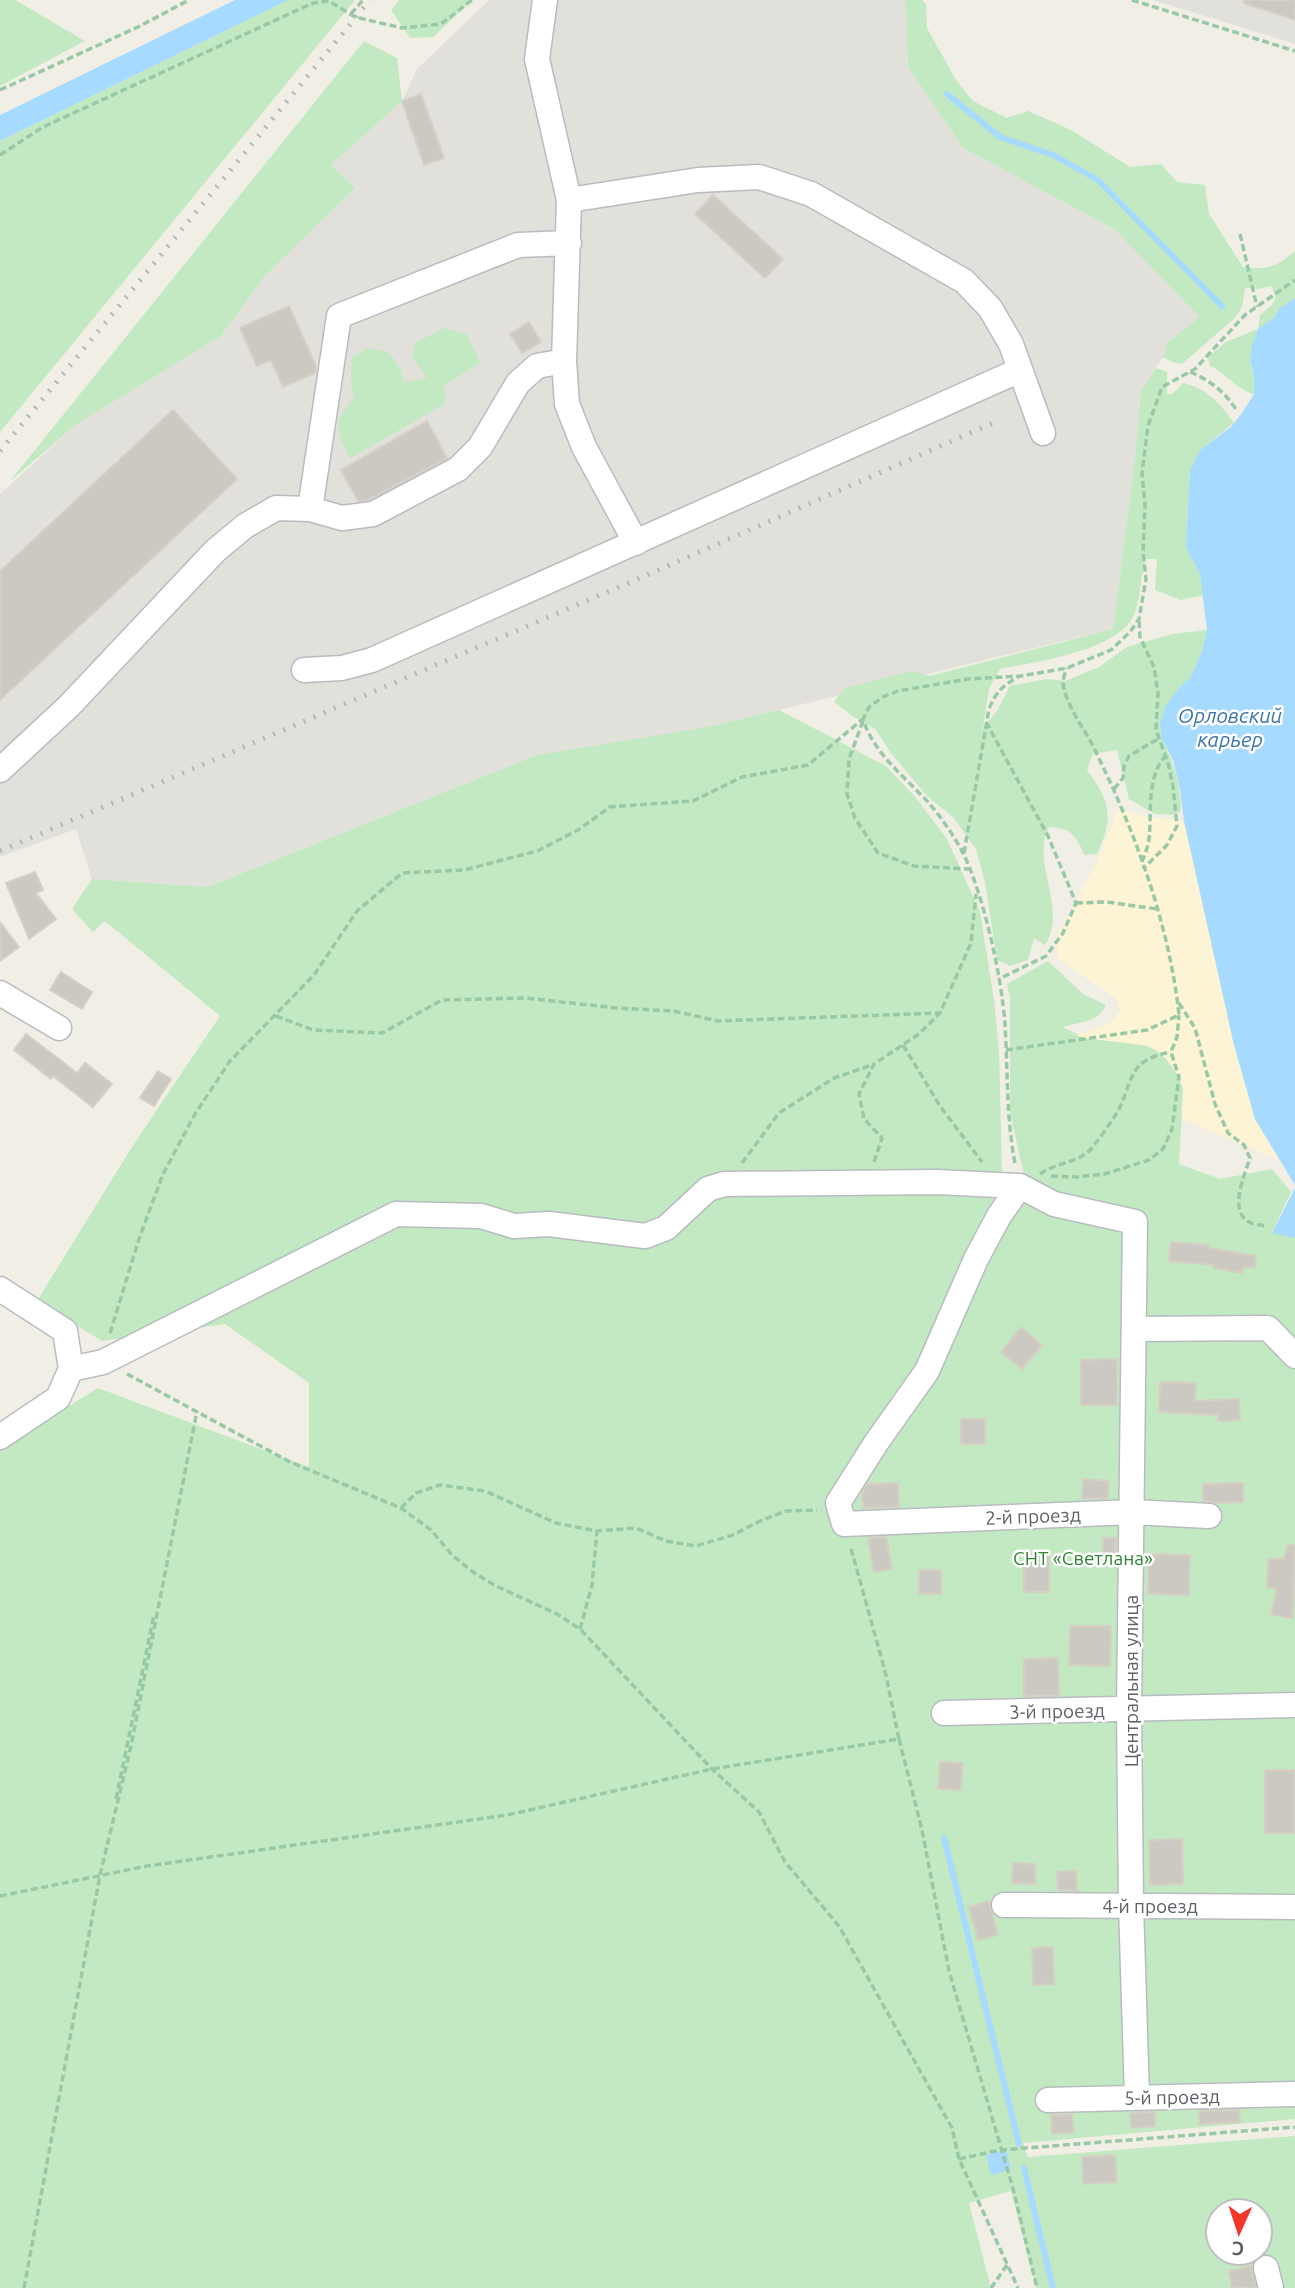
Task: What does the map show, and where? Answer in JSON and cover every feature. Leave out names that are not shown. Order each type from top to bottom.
[{"type":"street","points":[[545,0],[537,59],[569,200],[564,361],[568,404],[580,436],[636,543]]},
{"type":"street","points":[[569,200],[698,180],[759,177],[811,194],[964,281],[990,308],[1011,344],[1043,433]]},
{"type":"street","points":[[310,509],[339,316],[518,245],[569,243]]},
{"type":"street","points":[[0,770],[69,706],[215,551],[245,526],[276,508],[310,509],[342,518],[373,514],[457,469],[480,447],[518,383],[537,366],[564,361]]},
{"type":"street","points":[[304,670],[342,668],[372,660],[1020,370]]},
{"type":"street","points":[[0,993],[59,1028]]},
{"type":"street","points":[[71,1369],[103,1362],[396,1214],[481,1216],[514,1226],[549,1224],[645,1236],[666,1228],[708,1189],[724,1184],[937,1182],[1009,1185],[927,1371],[876,1443],[846,1516]]},
{"type":"street","name":"Центральная улица","points":[[1009,1185],[1054,1204],[1135,1222],[1129,1709],[1137,2097]]},
{"type":"street","points":[[0,1289],[65,1331],[71,1369],[58,1398],[0,1437]]},
{"type":"street","points":[[1134,1329],[1268,1328],[1295,1356]]},
{"type":"street","name":"2-й проезд","points":[[846,1516],[1133,1512],[1209,1516]]},
{"type":"street","name":"3-й проезд","points":[[944,1713],[1295,1705]]},
{"type":"street","name":"4-й проезд","points":[[1004,1905],[1295,1907]]},
{"type":"street","name":"5-й проезд","points":[[1048,2100],[1295,2094]]},
{"type":"path","points":[[0,90],[138,27],[189,0]]},
{"type":"path","points":[[351,14],[363,0]]},
{"type":"path","points":[[0,155],[43,127],[313,3],[329,1],[351,14],[402,28],[441,24],[472,0]]},
{"type":"path","points":[[1132,0],[1295,51]]},
{"type":"path","points":[[1240,234],[1257,308]]},
{"type":"path","points":[[1142,866],[1167,845],[1177,826],[1173,786],[1156,730],[1158,693],[1154,667],[1140,637],[1139,619],[1146,579],[1142,473],[1149,426],[1162,387],[1190,372],[1245,315],[1295,280]]},
{"type":"path","points":[[1190,372],[1206,378],[1237,411]]},
{"type":"path","points":[[969,869],[914,866],[878,853],[855,818],[847,794],[849,759],[869,707],[898,691],[968,679],[1021,676],[1066,667],[1111,650],[1122,641],[1139,619]]},
{"type":"path","points":[[1066,667],[1063,682],[1073,710],[1114,790],[1158,909],[1178,1001],[1177,1037],[1171,1052],[1179,1077],[1172,1129],[1163,1149],[1149,1160],[1105,1174],[1076,1177],[1039,1175],[1049,1167],[1084,1156],[1091,1150],[1119,1111],[1128,1081],[1137,1068],[1148,1059],[1171,1052]]},
{"type":"path","points":[[964,855],[986,722],[995,694],[1004,684],[1021,676]]},
{"type":"path","points":[[863,719],[869,737],[883,756],[941,819],[964,855],[977,891],[999,979],[1008,1077],[1009,1185]]},
{"type":"path","points":[[863,719],[808,765],[742,777],[693,801],[610,807],[578,830],[537,851],[464,870],[402,873],[356,911],[314,975],[230,1061],[195,1114],[163,1174],[139,1239],[103,1362],[290,1462],[401,1508],[431,1530],[453,1556],[473,1572],[494,1585],[557,1614],[580,1629],[712,1769],[759,1812],[785,1862],[839,1926],[952,2128],[960,2159],[1018,2288]]},
{"type":"path","points":[[986,722],[1048,836],[1076,903],[1063,933],[1046,956],[999,979]]},
{"type":"path","points":[[1114,790],[1123,778],[1124,766],[1129,756],[1158,739]]},
{"type":"path","points":[[1142,866],[1148,843],[1151,793],[1157,770],[1165,756]]},
{"type":"path","points":[[724,1184],[779,1113],[834,1078],[874,1064],[919,1034],[940,1013],[971,943],[977,891]]},
{"type":"path","points":[[1076,903],[1107,902],[1158,909]]},
{"type":"path","points":[[276,1016],[313,1030],[382,1033],[442,1000],[527,998],[616,1008],[674,1011],[718,1020],[940,1013]]},
{"type":"path","points":[[1178,1001],[1195,1028],[1216,1104],[1228,1133],[1244,1145],[1250,1158],[1239,1196],[1241,1214],[1249,1222],[1266,1226]]},
{"type":"path","points":[[1006,1050],[1147,1030],[1179,1015]]},
{"type":"path","points":[[903,1045],[940,1106],[1009,1185]]},
{"type":"path","points":[[863,1168],[874,1163],[882,1138],[864,1119],[859,1094],[874,1064]]},
{"type":"path","points":[[24,2288],[100,1875],[197,1411]]},
{"type":"path","points":[[401,1508],[416,1493],[440,1485],[485,1491],[556,1523],[597,1531],[636,1528],[666,1541],[696,1546],[733,1535],[786,1511],[817,1510],[846,1516],[922,1830],[949,1971],[1014,2192],[1037,2288]]},
{"type":"path","points":[[580,1629],[592,1586],[597,1531]]},
{"type":"path","points":[[0,1896],[216,1855],[508,1815],[712,1769],[899,1739]]},
{"type":"path","points":[[960,2159],[1000,2150],[1295,2127]]},
{"type":"path","points":[[991,2288],[1007,2266]]},
{"type":"shaded area","points":[[489,0],[905,0],[908,67],[963,148],[1114,229],[1201,317],[1168,342],[1163,357],[1141,391],[1113,629],[712,726],[537,755],[208,887],[92,879],[76,829],[0,857],[0,494],[77,424],[221,336],[264,277],[355,188],[331,165],[402,101],[417,69]]},
{"type":"shaded area","points":[[1153,0],[1295,0],[1295,44]]},
{"type":"green space","points":[[0,0],[15,0],[85,41],[0,86]]},
{"type":"green space","points":[[288,0],[355,0],[0,432],[0,141]]},
{"type":"green space","points":[[399,0],[472,0],[433,37],[410,38],[391,10]]},
{"type":"green space","points":[[905,0],[922,0],[926,4],[927,28],[956,80],[973,101],[1007,118],[1028,111],[1071,130],[1130,167],[1161,164],[1177,182],[1205,185],[1209,214],[1243,267],[1271,266],[1283,261],[1295,251],[1295,298],[1275,317],[1261,335],[1252,353],[1250,360],[1254,394],[1210,366],[1208,357],[1226,342],[1258,329],[1260,315],[1272,305],[1276,297],[1271,286],[1245,288],[1242,307],[1235,318],[1182,364],[1163,357],[1168,342],[1200,317],[1114,229],[963,148],[908,67]]},
{"type":"green space","points":[[364,41],[397,58],[402,101],[331,165],[355,188],[264,277],[221,336],[77,424],[10,481]]},
{"type":"green space","points":[[444,328],[467,334],[480,363],[444,385],[445,404],[350,458],[338,427],[342,414],[354,398],[352,357],[368,348],[389,352],[401,370],[404,382],[427,378],[413,358],[415,343]]},
{"type":"green space","points":[[1156,368],[1167,372],[1167,394],[1172,394],[1183,383],[1191,385],[1212,398],[1234,423],[1201,449],[1190,469],[1186,548],[1200,574],[1203,595],[1181,600],[1155,590],[1157,559],[1146,559],[1137,607],[1130,622],[1120,632],[1088,648],[1051,659],[1000,669],[989,689],[983,728],[997,711],[1010,686],[1047,679],[1065,681],[1099,667],[1127,647],[1172,634],[1207,630],[1201,654],[1190,678],[1177,690],[1162,739],[1176,773],[1181,810],[1176,815],[1155,814],[1129,799],[1117,750],[1093,754],[1087,770],[1105,801],[1108,820],[1097,854],[1085,855],[1072,834],[1063,829],[1049,827],[1044,839],[1044,856],[1052,907],[1051,933],[1045,945],[1034,938],[1028,960],[1010,966],[997,960],[985,882],[976,849],[953,817],[927,796],[875,729],[834,702],[845,688],[911,671],[930,676],[1113,629],[1141,391]]},
{"type":"green space","name":"СНТ «Светлана»","points":[[779,710],[886,766],[916,798],[947,839],[980,912],[999,1050],[1003,1214],[1030,1202],[1010,1112],[1010,998],[1007,984],[1048,961],[1083,994],[1106,1005],[1093,1019],[1063,1027],[1081,1035],[1147,1046],[1161,1054],[1173,1067],[1183,1088],[1179,1164],[1220,1179],[1272,1169],[1291,1192],[1272,1232],[1295,1238],[1295,2119],[1023,2143],[1028,2157],[1295,2136],[1295,2288],[1036,2288],[1011,2191],[969,2203],[991,2288],[0,2288],[0,1449],[98,1388],[309,1467],[309,1383],[225,1324],[102,1341],[37,1301],[132,1147],[220,1016],[105,921],[93,932],[72,909],[92,879],[208,887],[537,755],[712,726]]},
{"type":"sand","points":[[1117,809],[1148,817],[1184,821],[1234,1045],[1255,1119],[1279,1160],[1182,1119],[1183,1088],[1179,1077],[1163,1054],[1151,1046],[1076,1035],[1111,1023],[1120,1010],[1117,999],[1058,959],[1055,940],[1100,856]]},
{"type":"water","points":[[235,0],[288,0],[0,141],[0,115]]},
{"type":"water","name":"Орловский карьер","points":[[1295,298],[1295,1185],[1255,1119],[1234,1045],[1173,760],[1162,739],[1160,724],[1165,707],[1190,678],[1201,654],[1207,630],[1200,574],[1186,548],[1190,469],[1201,449],[1231,427],[1254,394],[1254,376],[1250,361],[1258,329]]},
{"type":"water","points":[[1295,1188],[1295,1238],[1272,1233]]},
{"type":"water","points":[[1006,2149],[1011,2170],[991,2175],[986,2155]]},
{"type":"building","points":[[1244,0],[1295,0],[1295,20],[1244,3]]},
{"type":"building","points":[[421,94],[444,158],[424,165],[402,101]]},
{"type":"building","points":[[713,195],[783,259],[765,278],[695,214]]},
{"type":"building","points":[[289,306],[316,366],[315,373],[283,387],[271,360],[257,366],[240,328]]},
{"type":"building","points":[[529,322],[541,342],[522,353],[510,334]]},
{"type":"building","points":[[173,410],[237,479],[0,700],[0,571]]},
{"type":"building","points":[[427,421],[447,458],[368,500],[358,501],[341,470]]},
{"type":"building","points":[[35,872],[43,890],[36,893],[56,919],[29,939],[6,883]]},
{"type":"building","points":[[0,922],[19,947],[0,961]]},
{"type":"building","points":[[61,972],[92,992],[82,1009],[50,990]]},
{"type":"building","points":[[26,1034],[77,1073],[85,1063],[112,1084],[93,1107],[14,1050]]},
{"type":"building","points":[[158,1071],[171,1079],[154,1106],[140,1098]]},
{"type":"building","points":[[1171,1242],[1209,1245],[1209,1248],[1256,1256],[1255,1268],[1243,1267],[1242,1273],[1214,1268],[1214,1265],[1169,1261]]},
{"type":"building","points":[[1021,1327],[1042,1345],[1022,1369],[1001,1352]]},
{"type":"building","points":[[1117,1359],[1117,1405],[1081,1405],[1081,1360]]},
{"type":"building","points":[[1160,1382],[1196,1383],[1195,1401],[1239,1399],[1240,1420],[1218,1421],[1218,1415],[1159,1412]]},
{"type":"building","points":[[961,1419],[985,1419],[985,1444],[961,1444]]},
{"type":"building","points":[[1083,1479],[1109,1481],[1108,1498],[1082,1499]]},
{"type":"building","points":[[898,1483],[899,1507],[863,1508],[862,1493],[867,1484]]},
{"type":"building","points":[[1243,1483],[1243,1502],[1203,1501],[1203,1484]]},
{"type":"building","points":[[886,1537],[892,1569],[874,1572],[868,1538]]},
{"type":"building","points":[[1103,1538],[1116,1538],[1116,1563],[1103,1563]]},
{"type":"building","points":[[1288,1544],[1295,1545],[1293,1619],[1271,1614],[1277,1588],[1267,1588],[1268,1559],[1284,1559]]},
{"type":"building","points":[[1049,1554],[1049,1592],[1024,1592],[1024,1555]]},
{"type":"building","points":[[1149,1554],[1190,1555],[1189,1595],[1148,1594]]},
{"type":"building","points":[[919,1570],[941,1570],[941,1594],[919,1594]]},
{"type":"building","points":[[1070,1626],[1111,1626],[1110,1666],[1069,1665]]},
{"type":"building","points":[[1058,1658],[1059,1696],[1024,1696],[1024,1659]]},
{"type":"building","points":[[940,1762],[963,1763],[961,1790],[938,1789]]},
{"type":"building","points":[[1265,1770],[1295,1770],[1295,1833],[1265,1833]]},
{"type":"building","points":[[1182,1839],[1183,1884],[1150,1885],[1149,1840]]},
{"type":"building","points":[[1013,1863],[1035,1864],[1035,1884],[1012,1883]]},
{"type":"building","points":[[1076,1871],[1077,1891],[1058,1890],[1057,1872]]},
{"type":"building","points":[[989,1901],[998,1935],[978,1940],[969,1907]]},
{"type":"building","points":[[1053,1947],[1054,1984],[1033,1985],[1032,1948]]},
{"type":"building","points":[[1239,2110],[1240,2122],[1199,2124],[1199,2111]]},
{"type":"building","points":[[1155,2112],[1155,2126],[1131,2128],[1130,2113]]},
{"type":"building","points":[[1072,2114],[1074,2132],[1052,2134],[1051,2115]]},
{"type":"building","points":[[1115,2155],[1117,2182],[1083,2184],[1082,2157]]},
{"type":"building","points":[[1252,2267],[1256,2288],[1232,2288],[1229,2271]]},
{"type":"waterway","points":[[947,94],[1000,137],[1053,155],[1098,180],[1222,306]]},
{"type":"waterway","points":[[944,1838],[1019,2144]]},
{"type":"waterway","points":[[1024,2168],[1053,2288]]},
{"type":"railway","points":[[0,451],[370,0]]},
{"type":"railway","points":[[0,851],[647,575],[993,423]]}]
